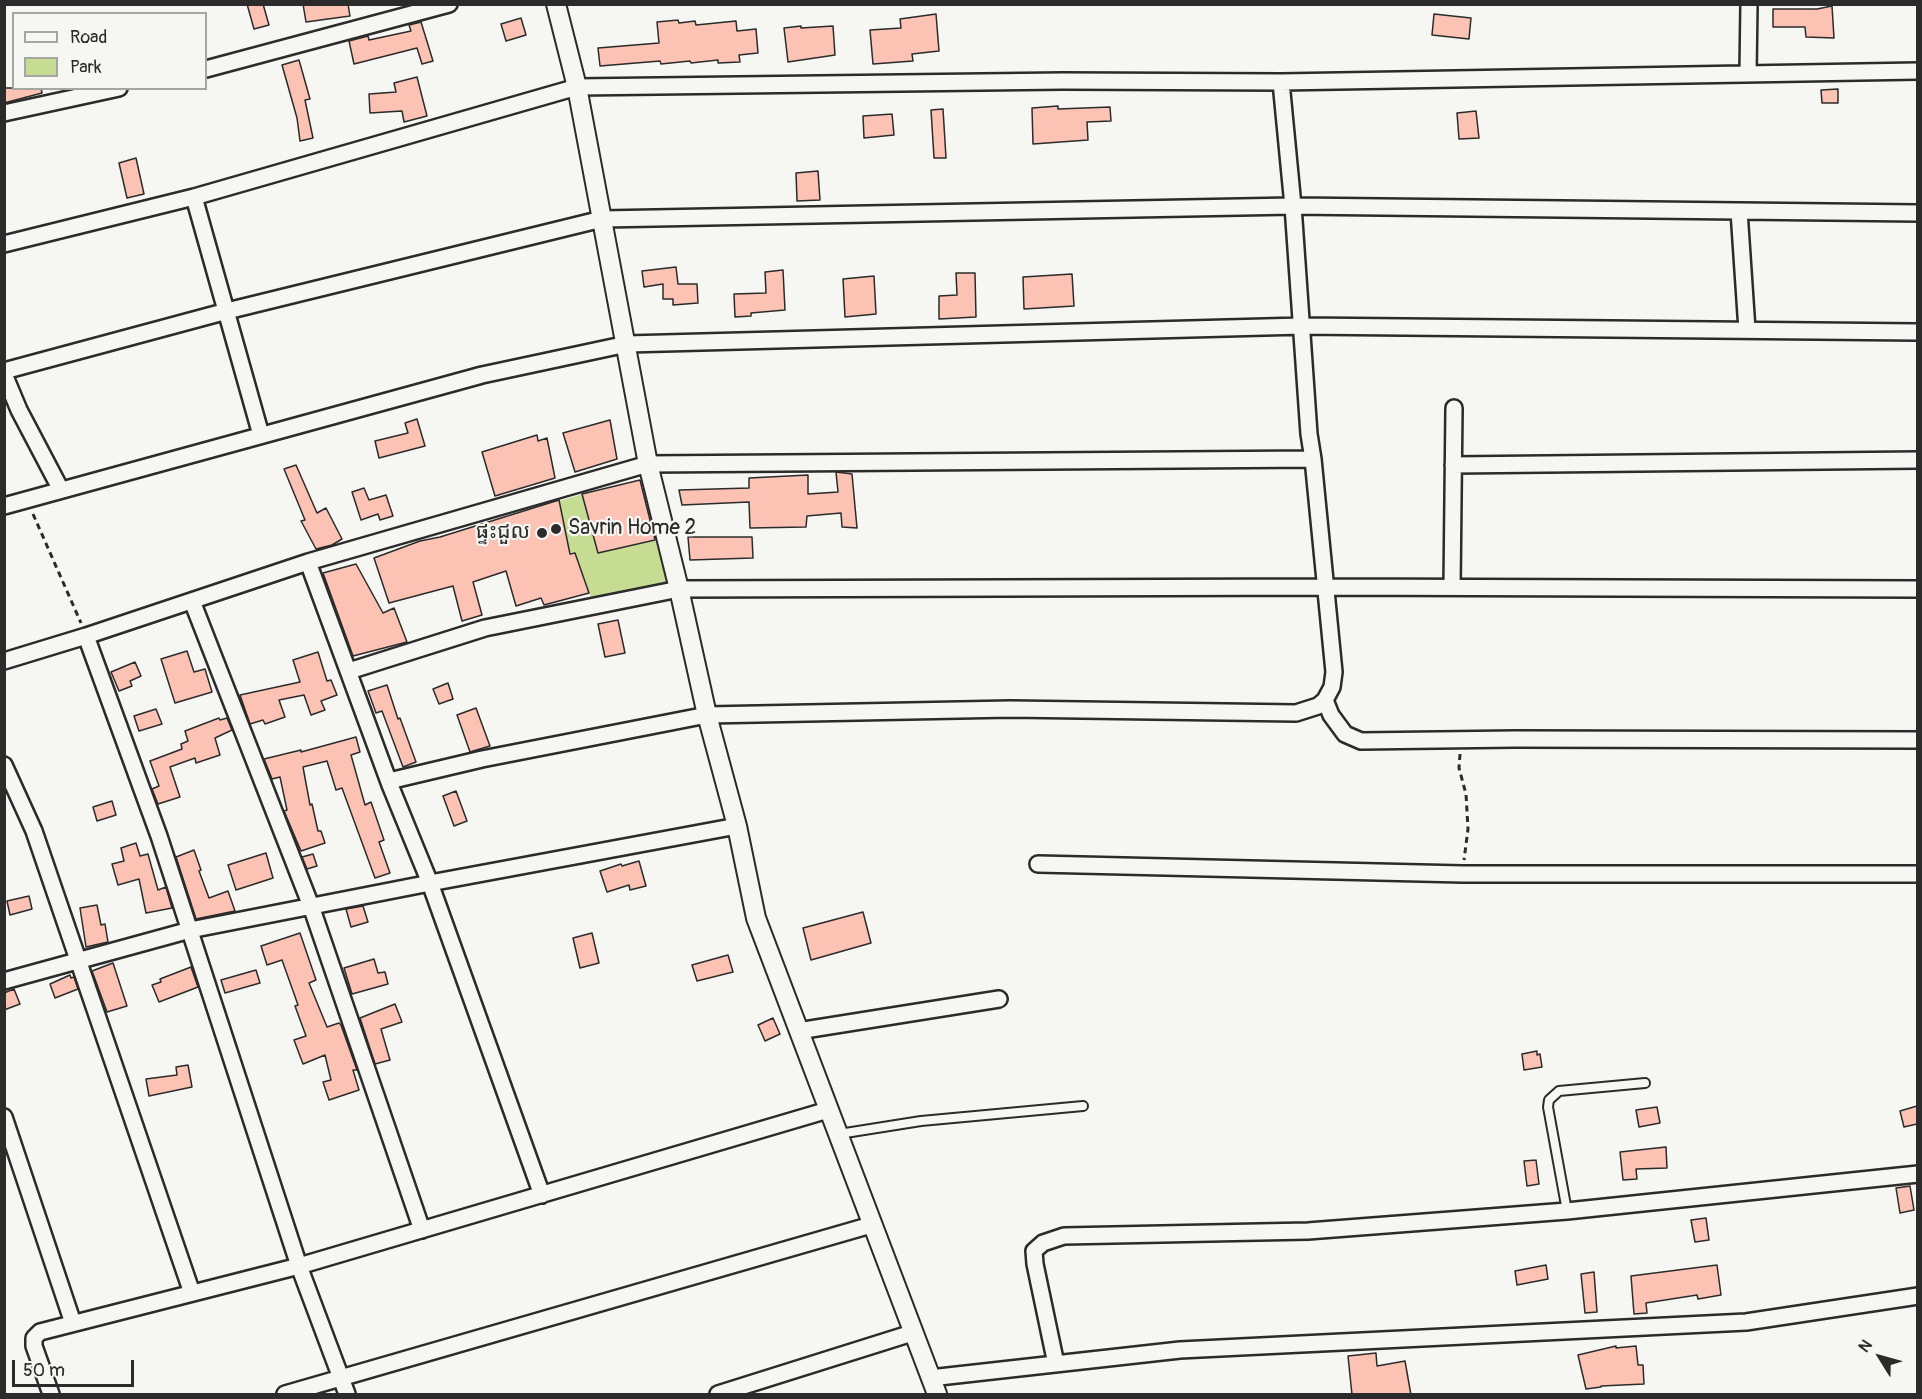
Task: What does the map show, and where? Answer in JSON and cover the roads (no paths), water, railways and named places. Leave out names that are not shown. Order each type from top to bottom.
[{"type":"street","points":[[207,69],[449,4]]},
{"type":"street","points":[[556,4],[577,87],[648,464],[707,715],[737,826],[756,918],[933,1386],[1056,1364],[1180,1350],[1746,1322],[1917,1296]]},
{"type":"street","points":[[1748,73],[1749,4]]},
{"type":"street","points":[[4,244],[194,197],[577,87],[1063,81],[1281,82],[1917,71]]},
{"type":"street","points":[[389,781],[482,759],[707,715],[1010,709],[1296,713],[1318,706],[1325,700],[1332,687],[1334,672],[1309,434],[1293,207],[1281,82]]},
{"type":"street","points":[[4,113],[110,90]]},
{"type":"street","points":[[194,197],[261,435]]},
{"type":"street","points":[[61,490],[19,410],[4,373],[226,311],[602,219],[1293,207],[1917,213]]},
{"type":"street","points":[[1739,211],[1747,330]]},
{"type":"street","points":[[4,506],[482,375],[627,344],[1302,326],[1917,332]]},
{"type":"street","points":[[1452,587],[1454,408]]},
{"type":"street","points":[[4,661],[308,562],[648,464],[1313,459]]},
{"type":"street","points":[[1453,465],[1917,460]]},
{"type":"street","points":[[308,562],[389,781],[430,882],[542,1195]]},
{"type":"street","points":[[349,671],[485,628],[679,590],[1326,587],[1917,589]]},
{"type":"street","points":[[192,601],[311,906],[422,1230]]},
{"type":"street","points":[[86,636],[159,836],[299,1266],[347,1395]]},
{"type":"street","points":[[1325,700],[1331,715],[1345,734],[1361,741],[1917,740]]},
{"type":"street","points":[[4,765],[34,831],[192,1293]]},
{"type":"street","points":[[4,981],[190,930],[430,882],[737,826]]},
{"type":"street","points":[[1038,864],[1463,874],[1917,874]]},
{"type":"street","points":[[798,1031],[999,999]]},
{"type":"street","points":[[51,1395],[34,1346],[34,1338],[40,1332],[299,1266],[828,1110]]},
{"type":"street","points":[[5,1120],[73,1323]]},
{"type":"street","points":[[1056,1364],[1034,1251],[1043,1243],[1064,1236],[1308,1231],[1567,1211],[1917,1174]]},
{"type":"street","points":[[285,1395],[871,1225]]},
{"type":"street","points":[[718,1395],[912,1333]]},
{"type":"lane","points":[[1567,1211],[1548,1107],[1549,1100],[1559,1091],[1645,1083]]},
{"type":"lane","points":[[837,1134],[921,1121],[1083,1106]]},
{"type":"place","name":"Savrin Home 2","points":[[556,529]]},
{"type":"place","name":"ផ្ទះជួល","points":[[542,533]]}]
